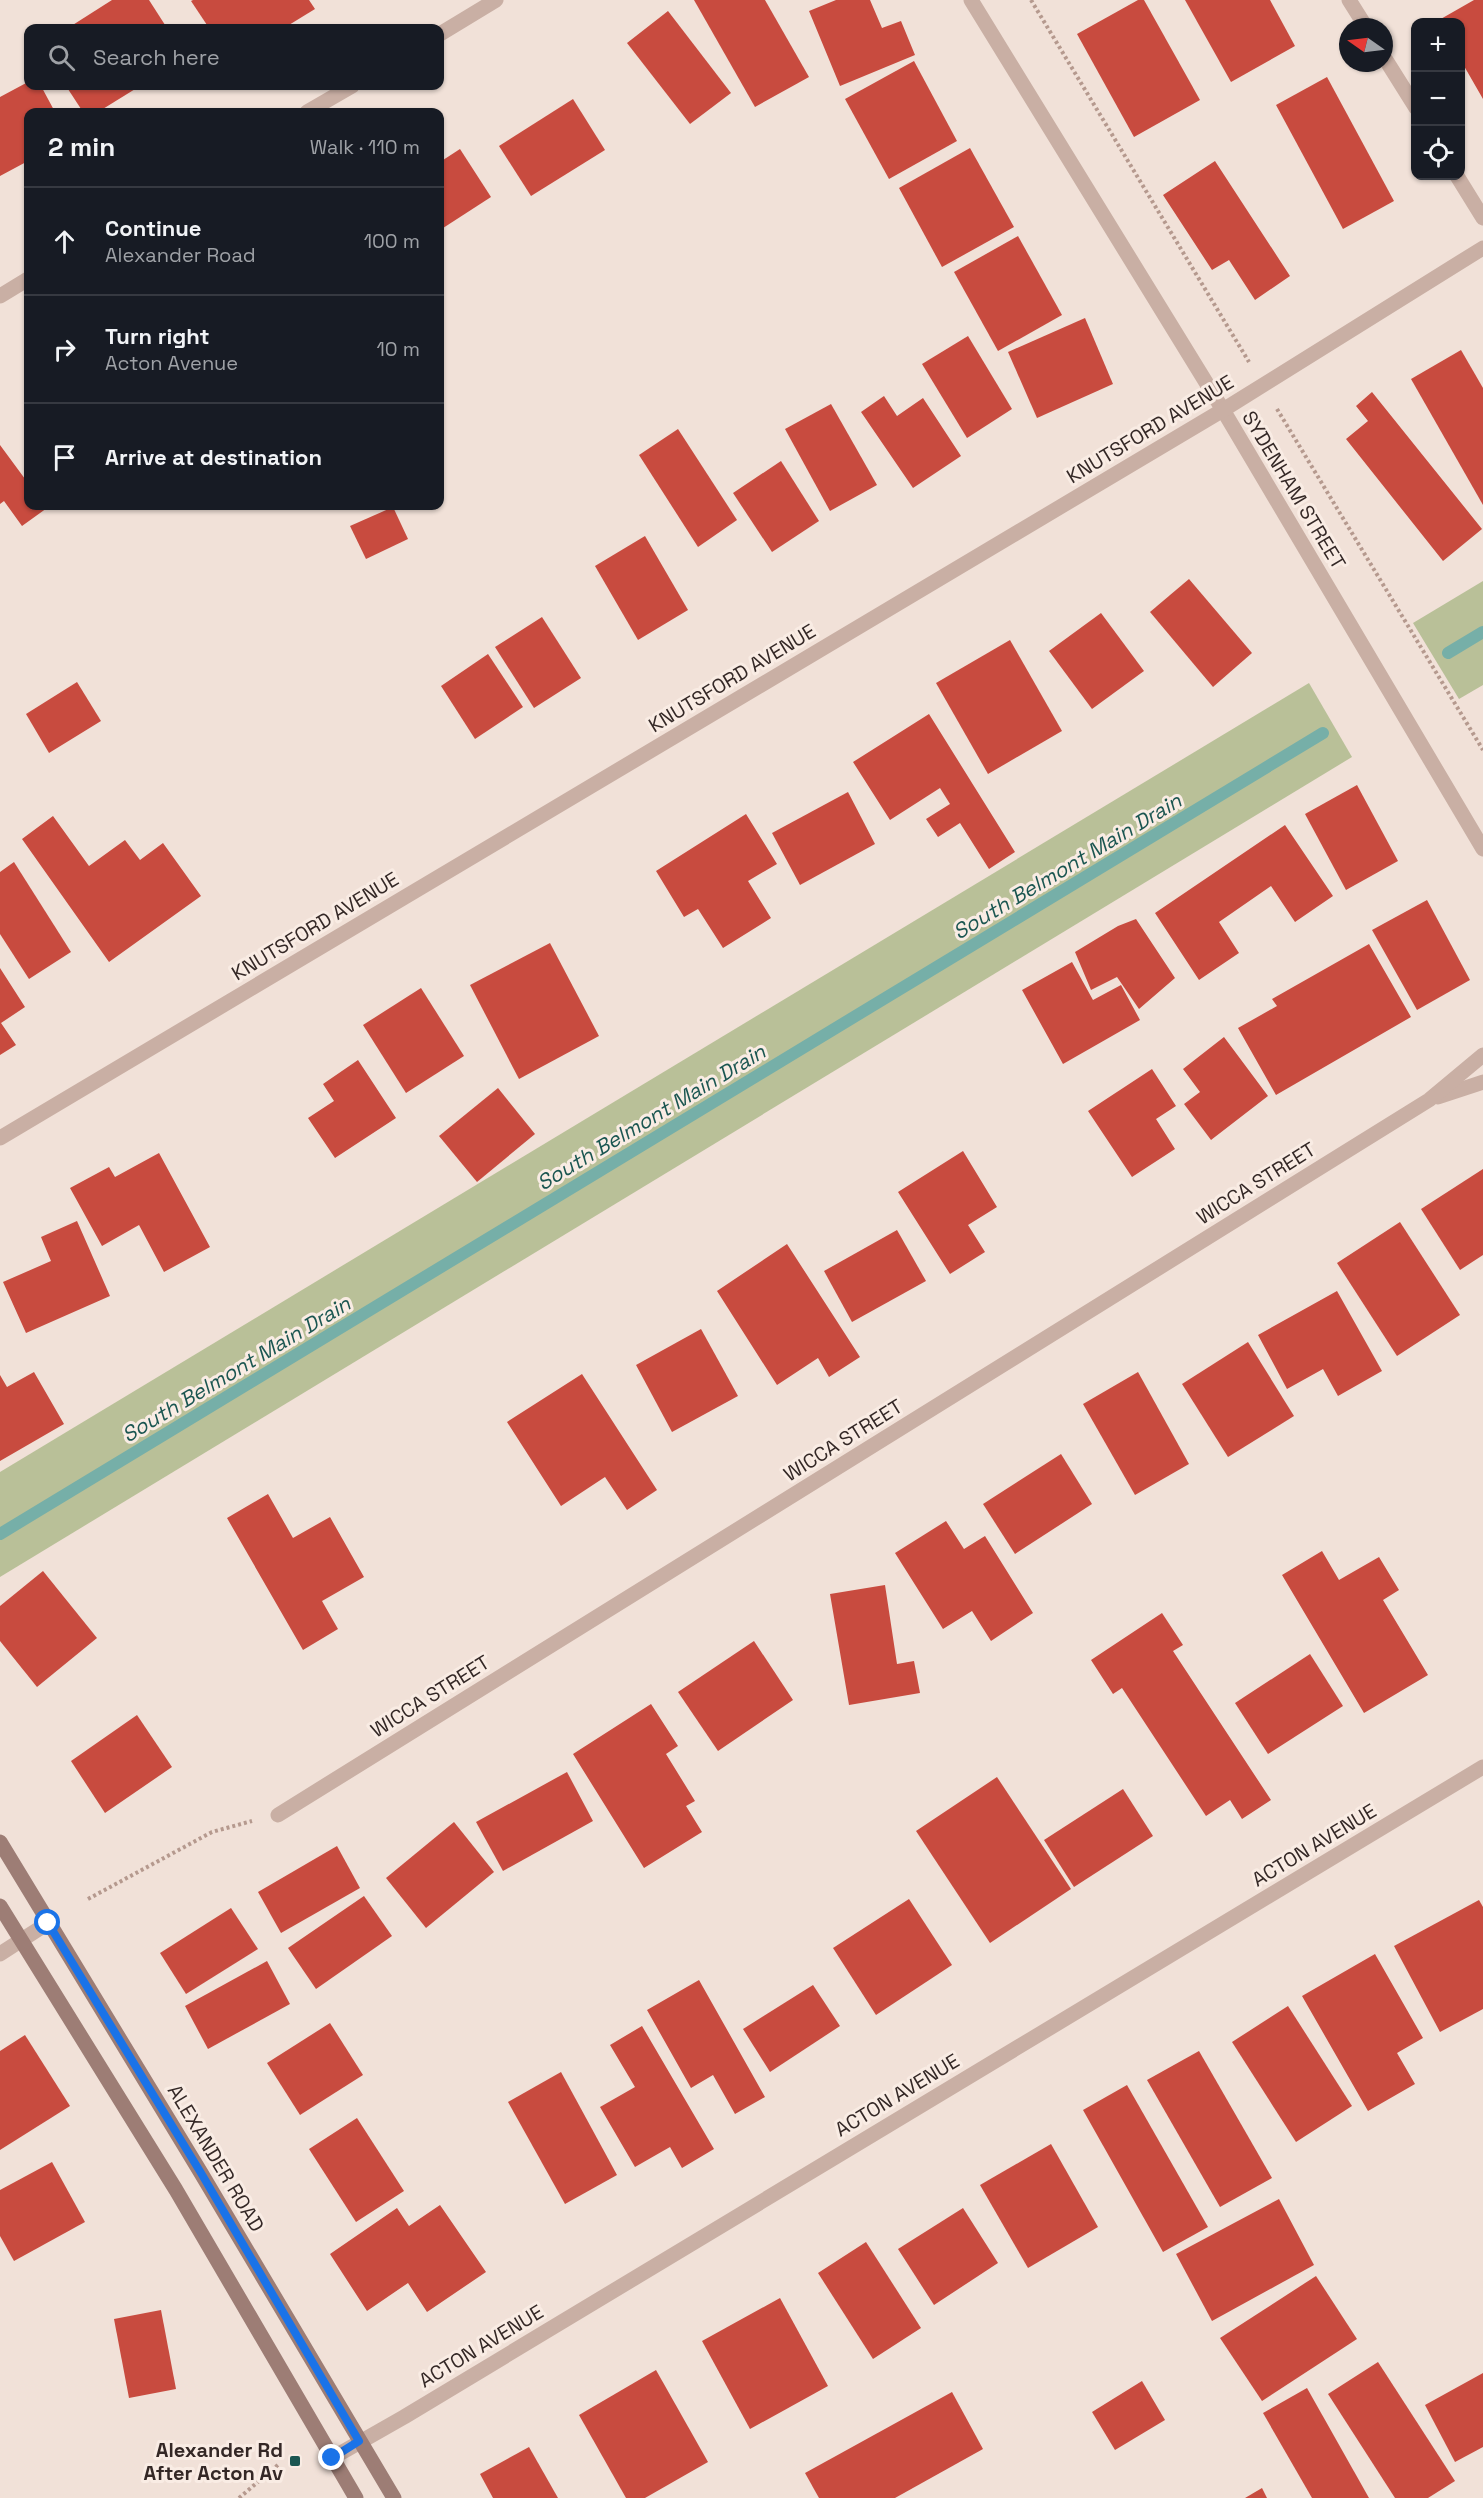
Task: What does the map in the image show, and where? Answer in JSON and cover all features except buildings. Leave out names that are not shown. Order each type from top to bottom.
[{"type":"main road","name":"ALEXANDER ROAD","points":[[0,1842],[201,2173],[394,2498]]},
{"type":"main road","points":[[0,1906],[176,2190],[356,2498]]},
{"type":"street","points":[[444,31],[496,0]]},
{"type":"street","name":"SYDENHAM STREET","points":[[971,0],[1223,410],[1483,849]]},
{"type":"street","points":[[1349,0],[1360,18]]},
{"type":"street","points":[[1393,71],[1411,100]]},
{"type":"street","points":[[314,108],[345,90]]},
{"type":"street","points":[[1459,180],[1483,219]]},
{"type":"street","name":"KNUTSFORD AVENUE","points":[[0,1138],[1223,410],[1483,248]]},
{"type":"street","points":[[0,296],[24,281]]},
{"type":"street","name":"WICCA STREET","points":[[278,1815],[1430,1100],[1483,1055]]},
{"type":"street","name":"WICCA STREET","points":[[1430,1100],[1483,1082]]},
{"type":"street","name":"ACTON AVENUE","points":[[332,2458],[424,2405],[1483,1767]]},
{"type":"street","points":[[0,1954],[48,1923]]},
{"type":"path","points":[[88,1899],[212,1832],[278,1815]]},
{"type":"path","points":[[239,2498],[279,2464]]},
{"type":"green space","points":[[1483,581],[1483,685],[1459,699],[1413,623]]},
{"type":"green space","points":[[1309,683],[1352,757],[0,1577],[0,1472]]},
{"type":"waterway","name":"South Belmont Main Drain","points":[[1448,653],[1483,632]]},
{"type":"waterway","name":"South Belmont Main Drain","points":[[0,1534],[1323,733]]},
{"type":"place","name":"Alexander Rd After Acton Av","points":[[295,2461]]},
{"type":"route","points":[[48,1923],[201,2173],[359,2441],[332,2458]]}]
